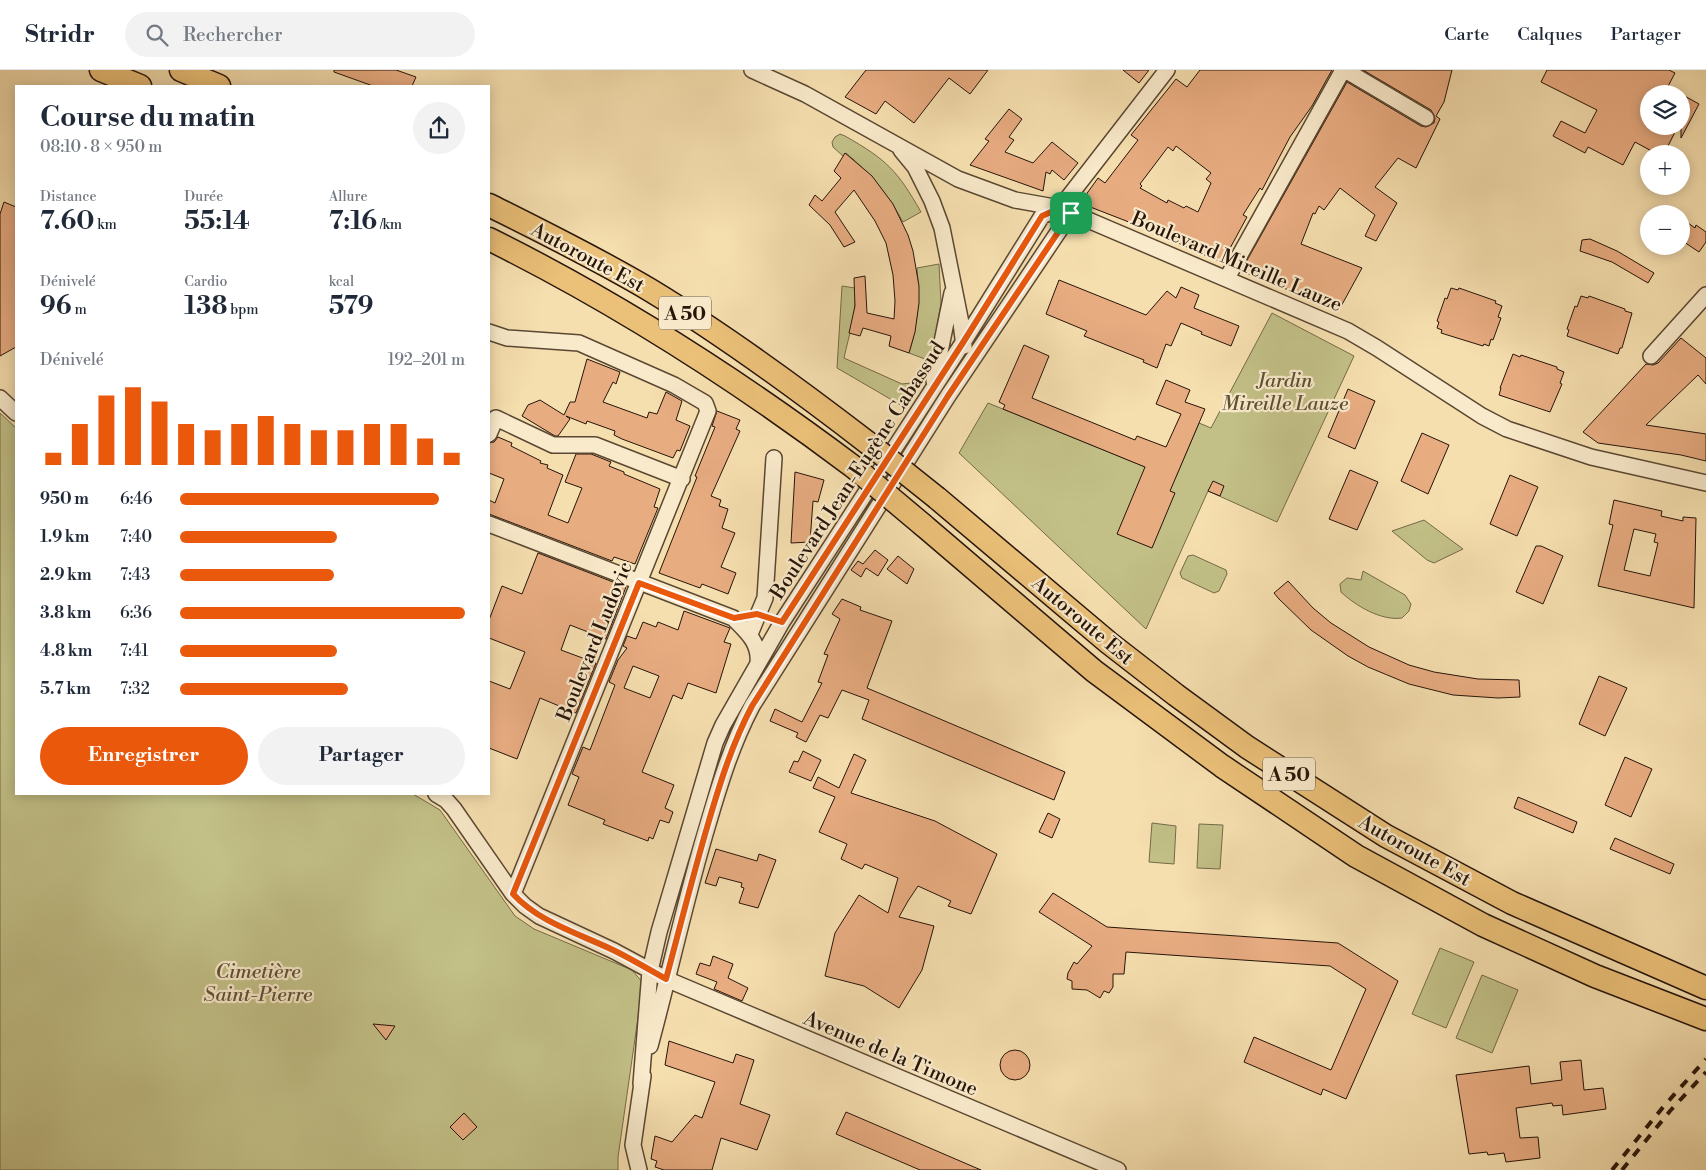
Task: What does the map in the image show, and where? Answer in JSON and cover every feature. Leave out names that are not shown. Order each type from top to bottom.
[{"type":"highway","points":[[101,70],[138,85]]},
{"type":"highway","points":[[181,70],[217,85]]},
{"type":"highway","name":"Autoroute Est","points":[[490,206],[563,242],[649,290],[718,334],[801,391],[937,498],[1109,643],[1176,695],[1247,746],[1386,836],[1512,903],[1706,988]]},
{"type":"highway","name":"Autoroute Est","points":[[490,240],[547,268],[637,319],[782,413],[855,468],[924,525],[1094,671],[1222,766],[1356,856],[1483,925],[1595,976],[1706,1019]]},
{"type":"street","name":"Boulevard Mireille Lauze","points":[[752,70],[806,94],[958,179],[1014,200],[1066,210],[1348,331],[1378,348],[1482,416],[1507,429],[1591,457],[1706,483]]},
{"type":"street","points":[[1066,210],[1167,70]]},
{"type":"street","points":[[1227,278],[1344,70],[1426,118]]},
{"type":"street","points":[[897,145],[915,167],[934,206],[944,236],[964,341],[961,360],[948,396]]},
{"type":"street","name":"Boulevard Jean-Eugène Cabassud","points":[[640,1084],[650,970],[659,932],[715,743],[723,725],[782,622],[964,341],[1042,216],[1066,210]]},
{"type":"street","name":"Boulevard Jean-Eugène Cabassud","points":[[640,1084],[693,875],[718,791],[738,733],[773,672],[1066,210]]},
{"type":"street","points":[[932,390],[953,287]]},
{"type":"street","points":[[1651,356],[1703,303]]},
{"type":"street","name":"Boulevard Ludovic","points":[[490,332],[507,338],[578,343],[674,385],[705,404],[708,411],[513,894]]},
{"type":"street","points":[[0,398],[15,412]]},
{"type":"street","points":[[490,432],[496,418],[553,445],[595,445],[682,479]]},
{"type":"street","name":"Boulevard Jean-Eugène Cabassud","points":[[750,634],[765,598],[774,458]]},
{"type":"street","points":[[490,524],[734,618],[750,634],[759,652],[758,663]]},
{"type":"street","points":[[734,618],[757,614],[782,622],[787,636],[773,672]]},
{"type":"street","points":[[702,787],[718,791]]},
{"type":"street","name":"Avenue de la Timone","points":[[438,795],[446,800],[454,809],[513,894],[539,916],[614,951],[666,979],[1118,1170]]},
{"type":"street","points":[[639,1170],[633,1144],[640,1084]]},
{"type":"green space","points":[[840,134],[871,152],[890,167],[905,186],[921,212],[903,222],[885,193],[871,176],[846,153],[843,156],[833,147],[832,142]]},
{"type":"green space","points":[[939,264],[941,303],[932,355],[925,359],[909,353],[918,311],[917,268]]},
{"type":"green space","points":[[842,286],[855,288],[855,305],[844,358],[902,384],[919,382],[904,407],[837,368]]},
{"type":"green space","name":"Jardin Mireille Lauze","points":[[1272,313],[1354,356],[1277,522],[1208,491],[1146,629],[959,453],[988,403],[1175,479],[1199,423],[1211,428]]},
{"type":"green space","name":"Cimetière Saint-Pierre","points":[[0,413],[15,427],[15,795],[415,795],[440,810],[515,916],[534,929],[632,970],[643,983],[618,1157],[618,1170],[0,1170]]},
{"type":"green space","points":[[1424,520],[1463,549],[1434,563],[1427,560],[1392,531]]},
{"type":"green space","points":[[1193,555],[1226,570],[1227,574],[1219,591],[1214,593],[1182,578],[1180,573],[1188,556]]},
{"type":"green space","points":[[1363,571],[1405,595],[1411,604],[1409,611],[1402,618],[1377,615],[1341,592],[1340,584],[1347,578],[1361,580]]},
{"type":"green space","points":[[1152,823],[1176,826],[1174,864],[1149,862]]},
{"type":"green space","points":[[1199,824],[1223,825],[1220,869],[1197,868]]},
{"type":"green space","points":[[1440,948],[1474,962],[1446,1028],[1412,1014]]},
{"type":"green space","points":[[1482,975],[1518,990],[1492,1053],[1456,1038]]},
{"type":"building","points":[[334,70],[396,70],[416,77],[412,85],[370,85],[334,72]]},
{"type":"building","points":[[866,70],[988,70],[970,94],[949,78],[914,123],[885,101],[876,114],[845,97]]},
{"type":"building","points":[[1123,70],[1149,70],[1139,83]]},
{"type":"building","points":[[1200,70],[1332,70],[1312,106],[1290,137],[1262,190],[1260,188],[1243,215],[1247,217],[1222,263],[1152,231],[1080,203],[1098,178],[1105,183],[1138,140],[1131,135],[1176,79],[1187,87]],"holes":[[[1176,146],[1211,173],[1206,179],[1211,183],[1198,212],[1168,200],[1167,203],[1140,188],[1142,186],[1140,184],[1168,147],[1173,151]]]},
{"type":"building","points":[[1363,70],[1452,70],[1444,102],[1436,116],[1440,119],[1416,168],[1398,158],[1375,187],[1397,203],[1376,241],[1365,236],[1375,215],[1340,188],[1324,210],[1319,206],[1315,214],[1313,213],[1301,244],[1362,268],[1339,310],[1241,271],[1347,82],[1421,126],[1426,127],[1434,123],[1435,118],[1431,110]]},
{"type":"building","points":[[1547,70],[1669,70],[1675,73],[1669,85],[1640,85],[1640,135],[1674,135],[1668,145],[1640,145],[1635,142],[1623,165],[1588,147],[1585,153],[1553,136],[1561,121],[1585,133],[1597,110],[1541,82]]},
{"type":"building","points":[[1690,99],[1699,104],[1690,121]]},
{"type":"building","points":[[1009,109],[1022,119],[1009,137],[1014,140],[1005,152],[1033,163],[1052,142],[1078,163],[1064,180],[1052,170],[1050,174],[1046,172],[1043,191],[970,165],[989,141],[985,139]]},
{"type":"building","points":[[845,153],[872,176],[893,204],[908,235],[913,251],[919,286],[915,332],[909,353],[889,346],[891,336],[863,328],[860,336],[849,333],[855,306],[854,278],[865,276],[867,313],[894,319],[895,301],[893,275],[886,243],[875,221],[854,190],[835,212],[855,242],[844,247],[830,225],[809,205],[815,195],[822,201],[841,178],[834,171]]},
{"type":"building","points":[[4,202],[15,207],[15,348],[0,356],[0,214]]},
{"type":"building","points":[[1690,224],[1695,228],[1696,225],[1706,232],[1706,242],[1699,252],[1690,246]]},
{"type":"building","points":[[1590,239],[1617,251],[1654,273],[1648,283],[1612,262],[1580,251],[1582,240]]},
{"type":"building","points":[[1059,280],[1146,315],[1167,291],[1176,298],[1181,287],[1199,295],[1194,308],[1239,326],[1231,346],[1201,334],[1202,332],[1181,323],[1171,346],[1166,344],[1157,368],[1143,362],[1144,360],[1084,336],[1087,331],[1046,314]]},
{"type":"building","points":[[1451,288],[1458,290],[1459,288],[1496,301],[1495,303],[1502,306],[1498,317],[1501,318],[1489,346],[1484,344],[1483,346],[1441,333],[1442,330],[1437,328],[1439,322],[1437,321],[1445,298],[1447,299]]},
{"type":"building","points":[[1581,296],[1588,298],[1589,296],[1632,313],[1622,348],[1620,348],[1618,354],[1567,336],[1569,330],[1567,329],[1575,306],[1577,307]]},
{"type":"building","points":[[1681,338],[1706,358],[1706,384],[1698,375],[1646,425],[1706,434],[1706,461],[1681,455],[1598,443],[1583,432],[1646,364],[1653,365],[1658,363]]},
{"type":"building","points":[[1024,345],[1049,356],[1032,398],[1135,440],[1137,436],[1166,447],[1181,414],[1156,404],[1166,380],[1190,390],[1185,402],[1205,409],[1170,491],[1175,493],[1152,548],[1117,534],[1145,467],[1003,409],[1005,405],[999,402]]},
{"type":"building","points":[[1513,354],[1557,367],[1557,369],[1564,372],[1560,383],[1562,384],[1550,412],[1499,395]]},
{"type":"building","points":[[587,359],[620,372],[616,384],[613,382],[603,402],[647,418],[649,412],[657,414],[666,392],[682,401],[676,420],[690,426],[680,451],[677,450],[673,458],[622,439],[614,435],[615,431],[587,421],[586,424],[566,416],[570,419],[558,436],[555,436],[522,416],[528,405],[540,400],[564,415],[570,402],[575,402]]},
{"type":"building","points":[[1348,389],[1375,401],[1355,449],[1328,437]]},
{"type":"building","points":[[717,411],[740,420],[736,429],[740,431],[711,496],[721,500],[719,506],[728,509],[722,528],[735,533],[721,567],[736,573],[728,594],[702,584],[700,588],[659,573],[715,427],[712,426]]},
{"type":"building","points":[[1422,433],[1449,445],[1428,494],[1401,481]]},
{"type":"building","points":[[498,437],[512,443],[511,446],[541,461],[540,463],[548,465],[547,468],[563,475],[548,515],[568,523],[582,488],[565,482],[576,454],[591,454],[611,462],[609,466],[660,489],[654,507],[658,508],[635,564],[614,557],[612,561],[490,514],[490,500],[495,503],[504,479],[490,473],[490,443],[494,442]]},
{"type":"building","points":[[1350,470],[1378,482],[1357,530],[1329,519]]},
{"type":"building","points":[[795,472],[824,480],[818,502],[813,501],[810,542],[791,543]]},
{"type":"building","points":[[1510,475],[1538,487],[1517,536],[1490,524]]},
{"type":"building","points":[[1213,481],[1224,486],[1220,496],[1208,491]]},
{"type":"building","points":[[1614,500],[1662,511],[1661,516],[1683,521],[1683,517],[1696,518],[1694,608],[1598,586],[1613,525],[1609,524]],"holes":[[[1634,529],[1656,534],[1654,542],[1658,543],[1650,576],[1624,570]]]},
{"type":"building","points":[[1536,546],[1541,546],[1563,556],[1543,604],[1516,592]]},
{"type":"building","points":[[875,550],[888,560],[878,576],[866,568],[861,577],[851,570],[858,561],[863,564]]},
{"type":"building","points":[[538,553],[626,587],[606,639],[570,625],[561,650],[596,663],[576,713],[540,698],[517,759],[490,748],[490,681],[510,689],[525,652],[490,638],[490,617],[502,586],[522,594]]},
{"type":"building","points":[[898,556],[914,569],[907,584],[887,569]]},
{"type":"building","points":[[1288,581],[1313,608],[1331,623],[1369,647],[1409,665],[1434,672],[1478,679],[1519,680],[1520,697],[1498,698],[1453,695],[1409,684],[1368,667],[1348,656],[1311,630],[1279,599],[1274,593]]},
{"type":"building","points":[[842,599],[861,607],[860,610],[892,621],[867,688],[1065,772],[1054,800],[862,719],[869,700],[842,690],[828,718],[820,715],[806,742],[796,737],[798,733],[770,721],[775,709],[802,722],[822,683],[818,682],[828,655],[824,654],[840,619],[832,614]]},
{"type":"building","points":[[684,611],[730,628],[724,642],[731,644],[716,693],[688,683],[682,699],[673,695],[642,772],[674,785],[665,808],[673,812],[669,823],[660,820],[653,839],[649,837],[648,841],[603,824],[605,820],[568,805],[579,777],[572,774],[583,747],[590,750],[615,685],[609,682],[618,660],[627,648],[623,646],[627,636],[636,639],[643,622],[656,627],[658,622],[678,630]],"holes":[[[633,666],[659,676],[650,698],[624,688]]]},
{"type":"building","points":[[1599,676],[1627,688],[1605,736],[1579,724]]},
{"type":"building","points":[[803,751],[821,760],[811,781],[789,772],[794,761],[798,762]]},
{"type":"building","points":[[854,754],[866,760],[851,793],[935,821],[997,854],[971,914],[948,906],[951,901],[918,886],[908,901],[899,917],[934,926],[922,970],[899,1008],[864,986],[825,976],[835,933],[859,895],[888,913],[898,878],[865,864],[862,869],[841,859],[847,844],[819,832],[835,797],[813,788],[818,777],[839,788]]},
{"type":"building","points":[[1625,757],[1652,769],[1631,817],[1605,805]]},
{"type":"building","points":[[1518,797],[1577,822],[1573,833],[1514,808]]},
{"type":"building","points":[[1048,813],[1060,819],[1052,838],[1039,832]]},
{"type":"building","points":[[1615,838],[1674,864],[1670,874],[1610,849]]},
{"type":"building","points":[[716,849],[757,861],[759,854],[776,860],[758,908],[739,903],[744,888],[741,887],[742,883],[719,877],[716,886],[705,883]]},
{"type":"building","points":[[1053,893],[1107,927],[1338,943],[1398,981],[1346,1099],[1323,1089],[1321,1095],[1244,1062],[1254,1037],[1331,1070],[1366,989],[1330,966],[1126,952],[1124,974],[1113,974],[1113,987],[1109,993],[1104,991],[1100,998],[1087,990],[1072,989],[1072,981],[1067,979],[1074,962],[1077,964],[1092,946],[1039,912]]},
{"type":"building","points":[[713,956],[733,964],[728,978],[748,988],[742,1001],[714,989],[717,982],[696,974],[700,963],[710,966]]},
{"type":"building","points":[[373,1024],[395,1026],[386,1040]]},
{"type":"building","points":[[669,1041],[733,1063],[736,1054],[754,1060],[740,1104],[770,1115],[757,1150],[721,1138],[712,1170],[664,1170],[655,1167],[657,1161],[651,1159],[655,1136],[672,1142],[695,1115],[702,1118],[715,1082],[665,1065]]},
{"type":"building","points":[[1015,1050],[1026,1054],[1030,1065],[1026,1076],[1015,1080],[1004,1076],[1000,1065],[1004,1054]]},
{"type":"building","points":[[1581,1060],[1584,1090],[1603,1088],[1606,1109],[1563,1115],[1562,1105],[1553,1106],[1552,1103],[1516,1108],[1520,1138],[1538,1137],[1540,1158],[1506,1162],[1504,1153],[1488,1155],[1487,1152],[1469,1154],[1456,1075],[1529,1066],[1531,1084],[1562,1080],[1560,1062]]},
{"type":"building","points":[[846,1112],[981,1170],[920,1170],[836,1134]]},
{"type":"building","points":[[464,1113],[477,1127],[463,1140],[450,1127]]},
{"type":"railway","points":[[1612,1170],[1664,1106],[1706,1059]]},
{"type":"railway","points":[[1622,1170],[1670,1111],[1706,1072]]},
{"type":"route","points":[[1060,208],[1071,213],[1048,244],[948,396],[752,706],[727,759],[693,875],[666,979],[614,951],[539,916],[525,906],[513,894],[639,583],[734,618],[757,614],[782,622],[964,341],[1042,216],[1060,208]]}]
